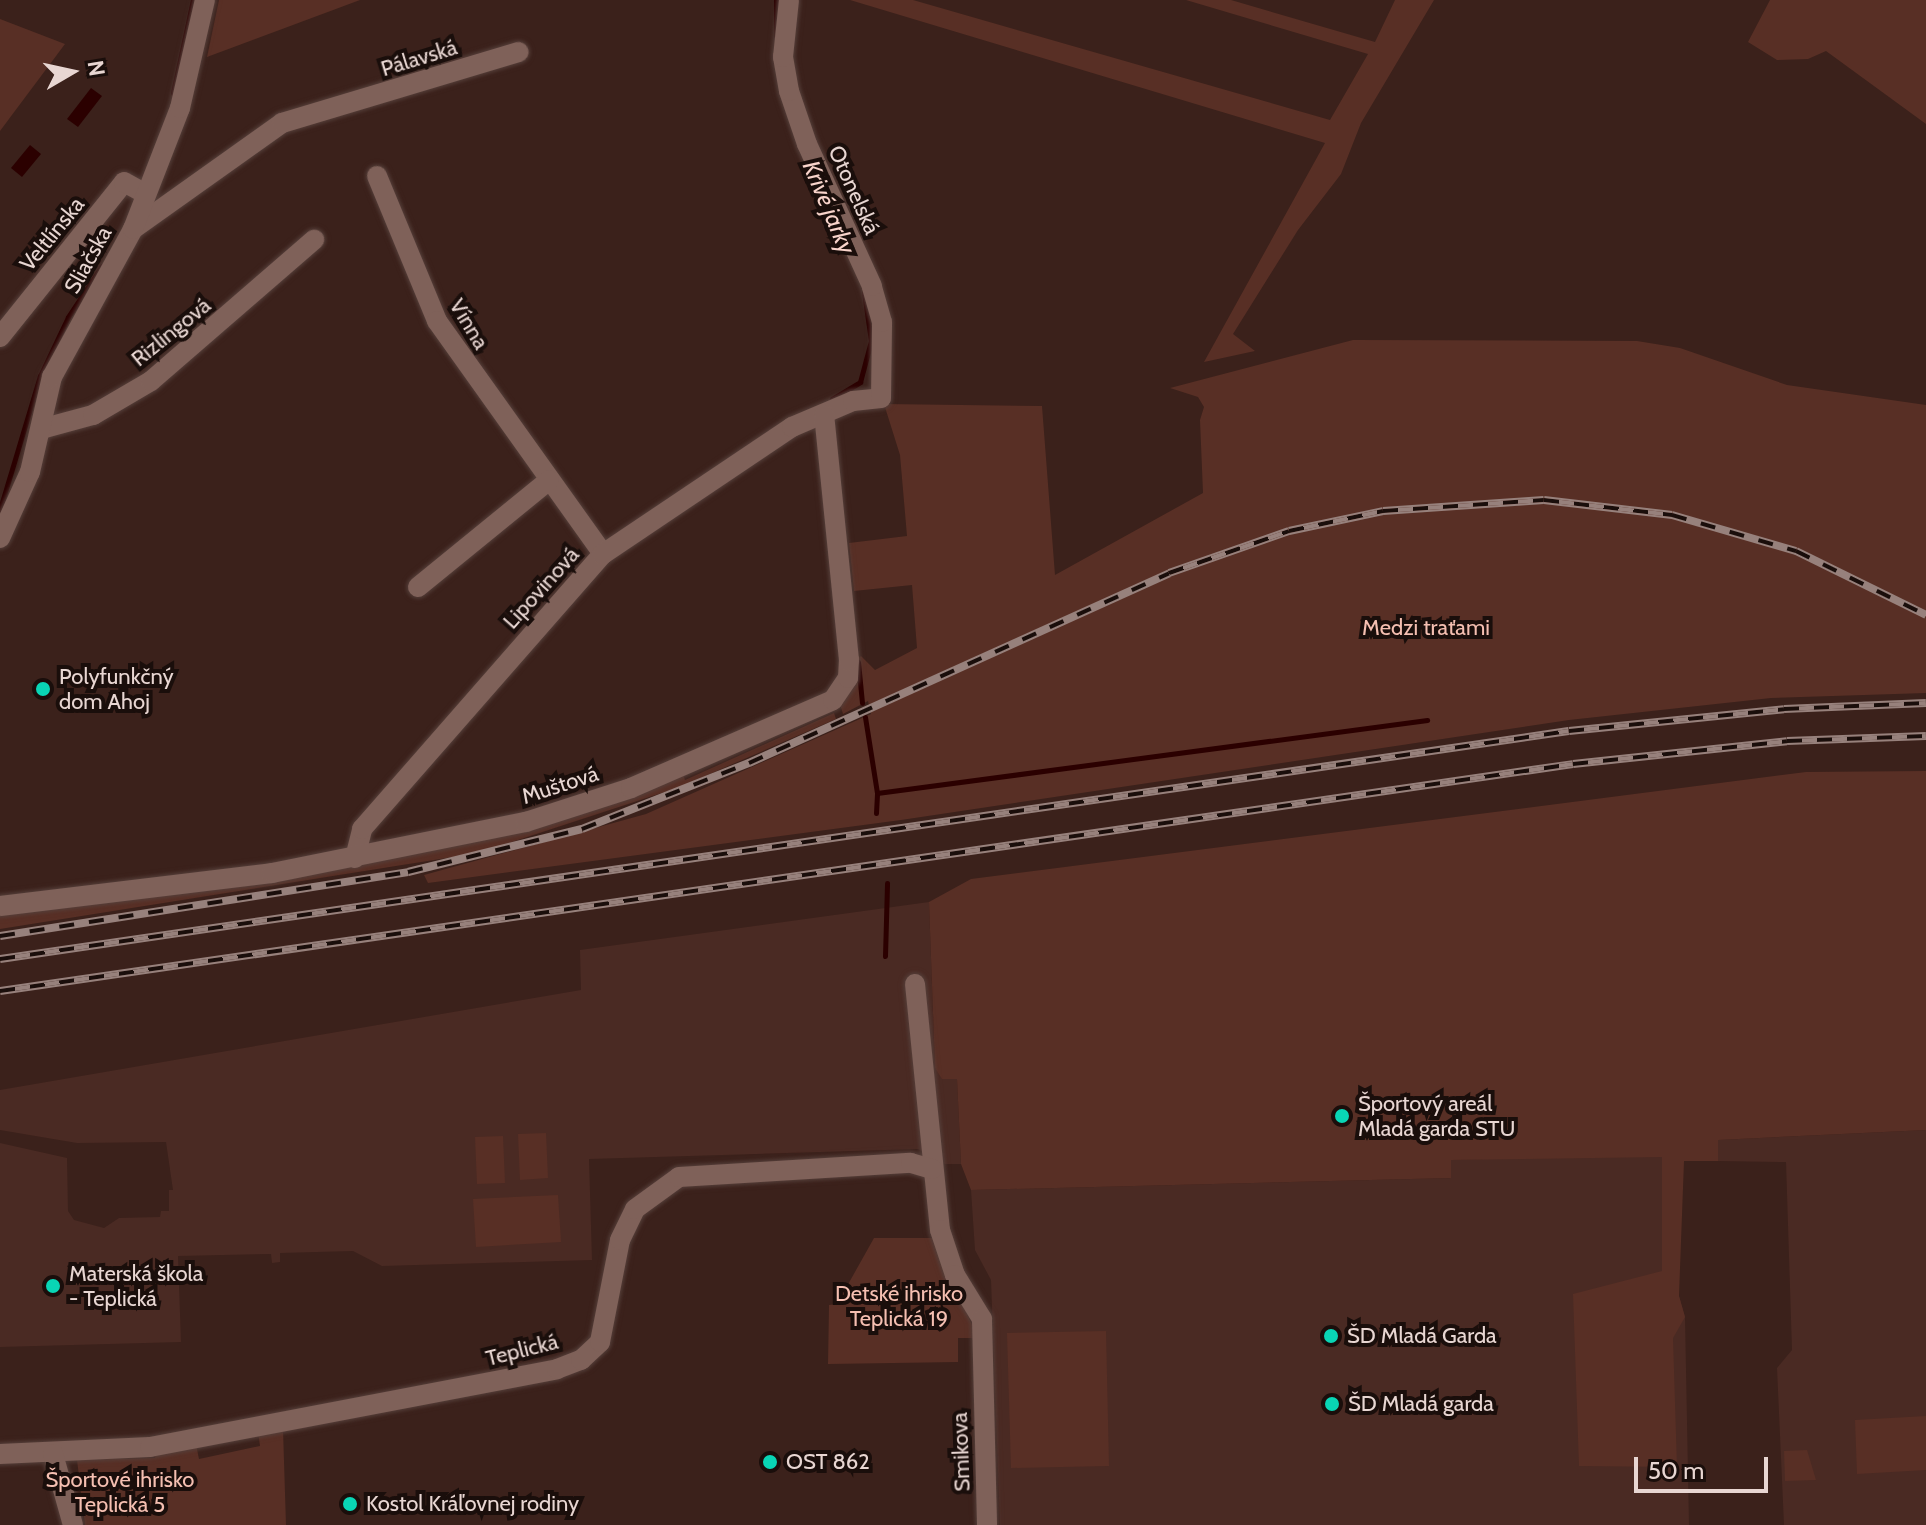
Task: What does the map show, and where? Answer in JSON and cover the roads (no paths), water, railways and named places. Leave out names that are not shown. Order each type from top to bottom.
[{"type":"street","name":"Sliačska","points":[[0,538],[30,472],[52,377],[133,229],[180,108],[205,0]]},
{"type":"street","name":"Otonelská","points":[[789,0],[783,57],[789,91],[807,144],[872,286],[882,322],[881,398]]},
{"type":"street","name":"Pálavská","points":[[133,229],[282,123],[519,52]]},
{"type":"street","name":"Vínna","points":[[377,176],[437,321],[603,554]]},
{"type":"street","name":"Veltlínska","points":[[0,337],[124,182],[146,194]]},
{"type":"street","name":"Rizlingová","points":[[41,429],[93,415],[151,381],[314,240]]},
{"type":"street","name":"Lipovinová","points":[[355,858],[362,829],[603,554],[744,456],[792,427],[853,401],[881,398]]},
{"type":"street","name":"Muštová","points":[[0,906],[208,883],[355,858],[567,810],[833,700],[848,678],[849,660],[824,415]]},
{"type":"street","points":[[418,587],[549,480]]},
{"type":"street","name":"Smikova","points":[[915,984],[940,1230],[955,1275],[982,1319],[987,1525]]},
{"type":"street","name":"Teplická","points":[[0,1454],[53,1454],[152,1446],[557,1369],[581,1360],[600,1342],[620,1240],[635,1209],[679,1177],[911,1163],[932,1169]]},
{"type":"street","points":[[53,1454],[73,1525]]},
{"type":"waterway","points":[[173,93],[193,0]]},
{"type":"waterway","name":"Krivé jarky","points":[[776,0],[776,35]]},
{"type":"waterway","points":[[0,509],[40,376],[68,317],[102,266]]},
{"type":"waterway","name":"Krivé jarky","points":[[832,399],[860,382],[871,341],[864,292]]},
{"type":"waterway","name":"Krivé jarky","points":[[858,662],[862,703]]},
{"type":"waterway","points":[[865,717],[877,793]]},
{"type":"waterway","points":[[876,813],[877,793],[1427,720]]},
{"type":"waterway","points":[[885,956],[887,883]]},
{"type":"railway","points":[[0,936],[408,872],[582,829],[749,763],[1169,573],[1289,531],[1383,511],[1544,500],[1672,515],[1796,551],[1926,615]]},
{"type":"railway","points":[[0,959],[1569,731],[1784,709],[1926,703]]},
{"type":"railway","points":[[0,991],[1573,764],[1787,741],[1926,736]]},
{"type":"place","name":"Polyfunkčný dom Ahoj","points":[[43,689]]},
{"type":"place","name":"Športový areál Mladá garda STU","points":[[1342,1116]]},
{"type":"place","name":"Materská škola - Teplická","points":[[53,1286]]},
{"type":"place","name":"ŠD Mladá Garda","points":[[1331,1336]]},
{"type":"place","name":"ŠD Mladá garda","points":[[1332,1404]]},
{"type":"place","name":"OST 862","points":[[770,1462]]},
{"type":"place","name":"Kostol Kráľovnej rodiny","points":[[350,1504]]},
{"type":"park label","name":"Medzi traťami","points":[[1426,628]]},
{"type":"park label","name":"Detské ihrisko Teplická 19","points":[[899,1306]]},
{"type":"park label","name":"Športové ihrisko Teplická 5","points":[[120,1492]]}]
